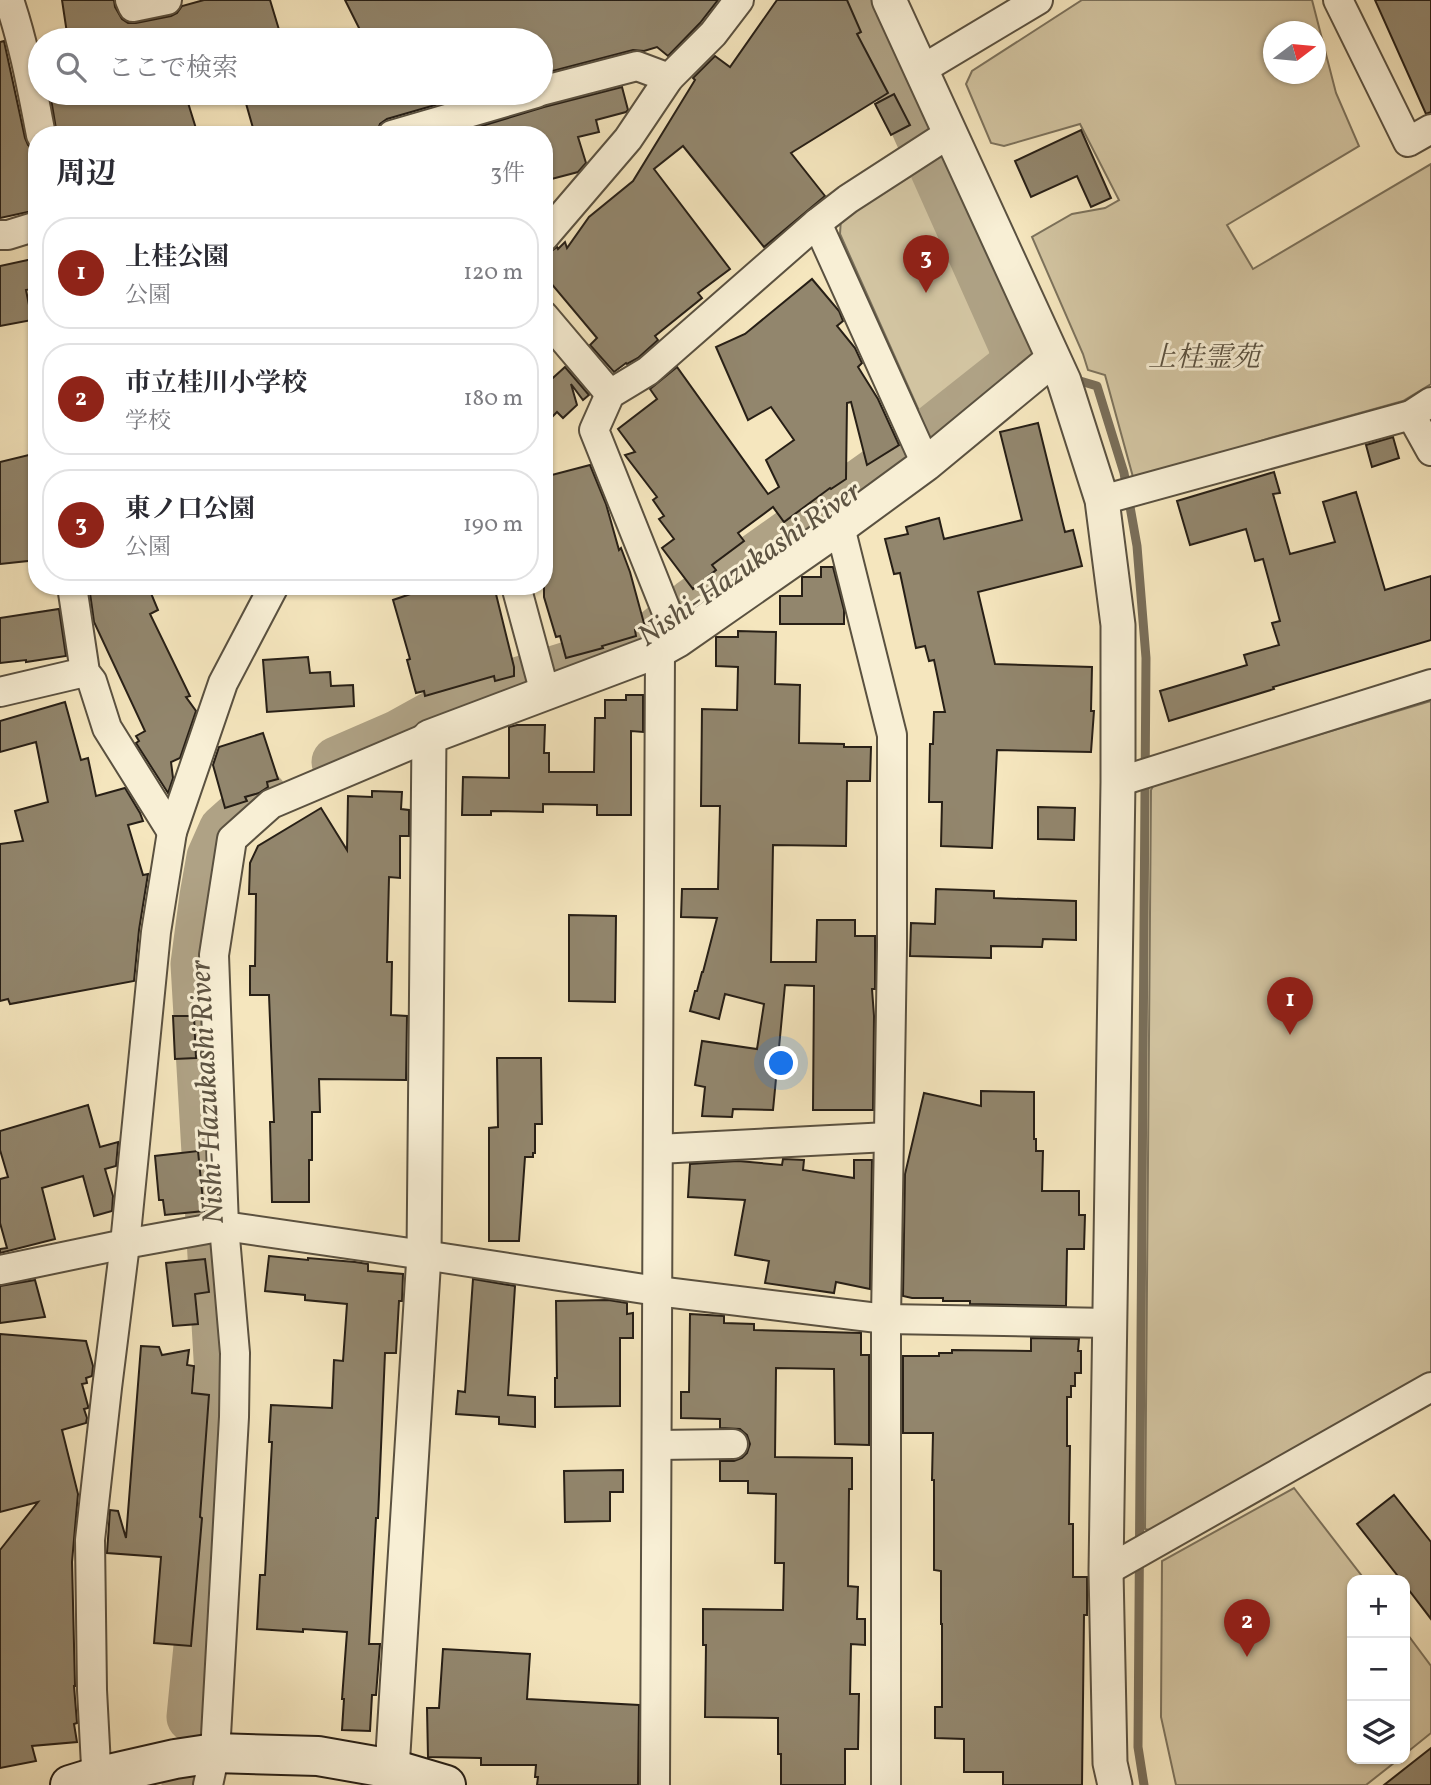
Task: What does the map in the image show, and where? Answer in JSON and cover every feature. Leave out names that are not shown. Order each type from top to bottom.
[{"type":"main road","points":[[88,1782],[176,1759],[211,1769],[318,1756],[394,1777],[446,1785]]},
{"type":"street","points":[[9,0],[28,66]]},
{"type":"street","points":[[130,0],[133,7],[167,0]]},
{"type":"street","points":[[553,226],[628,139],[669,78],[713,34],[739,0]]},
{"type":"street","points":[[889,0],[921,70],[934,144],[1053,359],[1118,496],[1118,625],[1135,776],[1109,1323],[1129,1558],[1110,1763],[1115,1785]]},
{"type":"street","points":[[921,70],[1038,0]]},
{"type":"street","points":[[1338,0],[1408,142],[1431,129]]},
{"type":"street","points":[[553,88],[637,66],[669,78]]},
{"type":"street","points":[[35,105],[39,126]]},
{"type":"street","points":[[423,126],[494,105]]},
{"type":"street","points":[[655,1785],[658,1149],[670,633],[594,430],[610,394],[648,371],[848,199],[934,144]]},
{"type":"street","points":[[817,223],[919,450]]},
{"type":"street","points":[[0,235],[28,229]]},
{"type":"street","points":[[553,327],[610,394]]},
{"type":"street","points":[[211,1769],[234,1417],[235,1353],[214,1228],[214,955],[233,839],[271,804],[429,737],[542,681],[670,633],[840,527],[919,450],[1053,359]]},
{"type":"street","points":[[1118,496],[1421,408],[1431,451]]},
{"type":"street","points":[[840,527],[892,735],[892,946],[886,1319],[886,1785]]},
{"type":"street","points":[[73,595],[85,672],[92,681],[107,728],[172,832]]},
{"type":"street","points":[[88,1782],[92,1690],[90,1540],[125,1244],[156,932],[172,832],[223,683],[269,595]]},
{"type":"street","points":[[518,595],[542,681]]},
{"type":"street","points":[[0,692],[85,672]]},
{"type":"street","points":[[1135,776],[1431,684]]},
{"type":"street","points":[[394,1777],[424,1255],[429,737]]},
{"type":"street","points":[[658,1149],[888,1137]]},
{"type":"street","points":[[0,1270],[214,1228],[424,1255],[657,1292],[886,1319],[1109,1323]]},
{"type":"street","points":[[1129,1558],[1431,1387]]},
{"type":"street","points":[[657,1445],[733,1444]]},
{"type":"green space","name":"上桂霊苑","points":[[1082,0],[1312,0],[1317,21],[1263,21],[1263,84],[1326,84],[1326,54],[1336,93],[1359,146],[1227,225],[1253,269],[1431,164],[1431,384],[1403,401],[1270,438],[1181,467],[1133,477],[1105,375],[1088,370],[1032,237],[1072,214],[1105,208],[1119,200],[1080,124],[1004,146],[991,143],[966,84],[972,71]]},
{"type":"green space","points":[[926,167],[931,169],[1013,352],[1008,367],[930,425],[924,422],[840,234],[841,218]]},
{"type":"green space","points":[[1431,701],[1431,1373],[1153,1531],[1145,1529],[1151,790],[1154,784]]},
{"type":"green space","points":[[1294,1488],[1361,1575],[1347,1575],[1347,1764],[1393,1764],[1366,1785],[1176,1785],[1161,1717],[1162,1561]]},
{"type":"green space","points":[[1410,1638],[1431,1666],[1431,1733],[1410,1750]]},
{"type":"building","points":[[62,0],[114,0],[122,19],[128,23],[136,23],[171,16],[182,6],[204,0],[270,0],[278,28],[66,28]]},
{"type":"building","points":[[345,0],[718,0],[668,56],[657,47],[644,51],[633,50],[553,71],[553,28],[359,28]]},
{"type":"building","points":[[777,0],[847,0],[861,32],[857,34],[888,93],[791,153],[825,196],[764,247],[683,146],[654,169],[730,269],[698,293],[702,298],[655,336],[658,340],[638,358],[614,372],[590,345],[597,338],[553,286],[553,250],[565,242],[567,248],[589,217],[633,181],[695,80],[693,78],[715,56],[730,67]]},
{"type":"building","points":[[1375,0],[1431,0],[1431,112],[1426,114]]},
{"type":"building","points":[[4,41],[28,145],[28,212],[0,218],[0,42]]},
{"type":"building","points":[[622,87],[628,110],[596,120],[599,132],[578,137],[586,163],[578,172],[553,179],[553,126],[482,126]]},
{"type":"building","points":[[894,94],[910,125],[891,135],[875,104]]},
{"type":"building","points":[[52,105],[189,105],[195,126],[56,126]]},
{"type":"building","points":[[246,105],[435,105],[387,119],[379,126],[252,126]]},
{"type":"building","points":[[1081,130],[1111,198],[1091,207],[1077,176],[1031,197],[1015,161]]},
{"type":"building","points":[[28,260],[28,321],[0,326],[0,266]]},
{"type":"building","points":[[812,279],[839,311],[843,321],[837,326],[855,348],[862,363],[858,367],[878,399],[899,445],[867,465],[851,402],[847,403],[846,479],[784,522],[773,507],[738,533],[744,541],[712,565],[716,570],[693,589],[662,548],[674,539],[659,519],[664,516],[653,500],[657,497],[625,455],[635,452],[618,429],[657,399],[650,389],[677,367],[768,494],[779,487],[766,460],[794,440],[771,407],[748,420],[716,347],[745,334]]},
{"type":"building","points":[[565,367],[589,395],[583,400],[571,384],[577,405],[563,418],[557,412],[553,416],[553,378]]},
{"type":"building","points":[[1038,423],[1065,532],[1073,530],[1082,566],[978,592],[995,664],[1092,667],[1091,711],[1094,711],[1091,752],[997,750],[992,848],[941,846],[942,802],[929,802],[930,744],[933,744],[934,712],[945,712],[934,660],[929,661],[925,646],[916,648],[900,573],[894,574],[885,539],[908,534],[906,527],[939,518],[944,539],[1022,520],[1000,432]]},
{"type":"building","points":[[1393,437],[1399,458],[1372,467],[1366,445]]},
{"type":"building","points":[[28,455],[28,561],[0,564],[0,462]]},
{"type":"building","points":[[590,465],[606,504],[619,550],[621,548],[630,572],[645,627],[635,630],[636,636],[566,658],[560,636],[556,637],[544,597],[553,595],[553,475]]},
{"type":"building","points":[[1274,472],[1280,493],[1273,494],[1290,554],[1335,542],[1323,502],[1356,492],[1385,590],[1431,576],[1431,640],[1169,721],[1160,691],[1247,665],[1244,655],[1279,645],[1272,623],[1280,621],[1263,559],[1255,561],[1246,529],[1190,545],[1177,501]]},
{"type":"building","points":[[821,567],[833,567],[844,610],[844,624],[780,624],[780,596],[802,596],[802,577],[821,577]]},
{"type":"building","points":[[90,595],[152,595],[158,610],[150,614],[190,696],[186,697],[196,711],[180,758],[171,762],[173,778],[168,793],[136,743],[139,741],[136,736],[145,731],[94,622]]},
{"type":"building","points":[[408,595],[496,595],[514,676],[495,681],[494,676],[425,696],[424,691],[416,693],[407,660],[410,659],[393,600]]},
{"type":"building","points":[[59,609],[66,656],[0,663],[0,618]]},
{"type":"building","points":[[738,631],[776,632],[775,684],[800,685],[799,743],[871,747],[870,781],[847,781],[846,846],[773,845],[771,962],[816,962],[817,920],[855,920],[855,936],[875,936],[875,989],[872,989],[873,1110],[813,1110],[814,986],[785,985],[773,1110],[733,1109],[732,1117],[702,1116],[705,1087],[695,1085],[702,1041],[757,1049],[764,1004],[725,994],[719,1019],[690,1011],[717,918],[681,917],[682,889],[718,889],[720,806],[701,806],[702,709],[737,710],[738,667],[716,666],[716,637],[738,637]]},
{"type":"building","points":[[308,657],[310,673],[330,672],[331,686],[353,685],[354,706],[267,712],[263,660]]},
{"type":"building","points":[[626,695],[643,695],[643,732],[631,731],[631,815],[597,815],[597,805],[543,804],[543,812],[491,811],[491,815],[462,815],[463,777],[509,778],[509,727],[545,725],[544,753],[549,753],[549,772],[594,772],[595,718],[605,718],[605,700],[626,700]]},
{"type":"building","points":[[65,702],[81,760],[88,758],[96,796],[125,788],[143,821],[128,825],[143,875],[148,874],[134,981],[10,1004],[8,999],[0,1001],[0,844],[23,841],[15,811],[48,802],[36,742],[0,752],[0,721]]},
{"type":"building","points":[[263,733],[278,779],[267,782],[268,787],[259,793],[245,797],[247,801],[225,808],[213,765],[219,747]]},
{"type":"building","points":[[372,791],[402,792],[401,809],[409,810],[409,836],[400,836],[400,878],[389,877],[387,962],[392,962],[391,1015],[407,1016],[406,1080],[319,1079],[320,1112],[312,1112],[309,1202],[272,1202],[270,1122],[274,1122],[269,995],[250,995],[250,966],[255,966],[256,894],[249,894],[250,863],[258,846],[321,808],[347,850],[348,796],[372,797]]},
{"type":"building","points":[[1038,807],[1075,808],[1074,840],[1038,839]]},
{"type":"building","points":[[936,889],[994,891],[994,898],[1076,901],[1076,940],[1043,939],[1042,947],[991,946],[991,958],[910,956],[911,923],[935,924]]},
{"type":"building","points":[[569,915],[616,916],[615,1002],[569,1001]]},
{"type":"building","points":[[173,1016],[194,1016],[196,1058],[175,1059]]},
{"type":"building","points":[[497,1058],[541,1058],[542,1124],[535,1124],[533,1157],[525,1157],[519,1241],[489,1241],[489,1128],[498,1127]]},
{"type":"building","points":[[981,1091],[1034,1092],[1034,1139],[1036,1151],[1043,1151],[1042,1191],[1079,1191],[1079,1215],[1085,1215],[1084,1249],[1067,1249],[1066,1306],[970,1304],[970,1301],[903,1296],[905,1174],[924,1093],[981,1106]]},
{"type":"building","points":[[88,1105],[100,1147],[118,1142],[116,1166],[105,1169],[113,1196],[112,1211],[94,1216],[83,1176],[42,1188],[55,1239],[0,1253],[0,1249],[7,1248],[0,1223],[0,1179],[8,1177],[0,1150],[0,1131]]},
{"type":"building","points":[[198,1151],[204,1211],[165,1215],[163,1200],[159,1200],[155,1156]]},
{"type":"building","points":[[783,1159],[804,1160],[803,1170],[854,1178],[854,1160],[872,1160],[870,1289],[836,1282],[834,1293],[765,1283],[769,1261],[735,1255],[745,1200],[688,1197],[690,1164],[738,1161],[782,1165]]},
{"type":"building","points":[[269,1256],[355,1262],[368,1264],[368,1271],[403,1274],[396,1353],[385,1353],[369,1644],[380,1644],[376,1695],[372,1695],[370,1731],[342,1730],[347,1632],[257,1629],[260,1575],[265,1575],[272,1442],[269,1442],[271,1405],[332,1408],[334,1360],[343,1361],[347,1304],[305,1300],[305,1295],[265,1291]]},
{"type":"building","points":[[205,1259],[209,1292],[195,1294],[198,1324],[173,1326],[166,1263]]},
{"type":"building","points":[[473,1279],[515,1286],[508,1395],[535,1397],[535,1427],[499,1424],[499,1417],[456,1414],[458,1391],[465,1392]]},
{"type":"building","points":[[35,1280],[45,1317],[0,1323],[0,1286]]},
{"type":"building","points":[[608,1300],[627,1303],[627,1314],[633,1313],[633,1338],[620,1338],[620,1406],[555,1407],[556,1301]]},
{"type":"building","points":[[690,1314],[724,1316],[724,1323],[754,1324],[754,1330],[861,1333],[861,1355],[869,1355],[869,1445],[835,1444],[834,1369],[776,1368],[775,1457],[852,1458],[848,1586],[858,1587],[857,1619],[865,1619],[865,1645],[851,1644],[850,1694],[859,1694],[858,1749],[845,1749],[845,1785],[781,1785],[778,1718],[705,1717],[706,1645],[703,1645],[703,1609],[783,1610],[784,1563],[775,1563],[776,1494],[748,1493],[748,1481],[720,1481],[720,1461],[742,1458],[750,1444],[747,1435],[740,1429],[720,1428],[720,1419],[681,1418],[681,1392],[689,1392]]},
{"type":"building","points":[[0,1334],[86,1341],[93,1366],[92,1376],[86,1378],[87,1383],[82,1384],[88,1406],[84,1409],[86,1423],[62,1430],[78,1494],[72,1562],[77,1723],[74,1724],[77,1742],[32,1746],[36,1761],[0,1768],[0,1550],[38,1502],[0,1512]]},
{"type":"building","points":[[1031,1338],[1079,1339],[1078,1351],[1081,1351],[1081,1373],[1075,1373],[1075,1386],[1071,1386],[1071,1397],[1067,1397],[1067,1446],[1070,1446],[1069,1524],[1073,1524],[1073,1577],[1087,1577],[1082,1785],[1003,1785],[1003,1772],[964,1772],[964,1739],[935,1738],[935,1707],[942,1707],[942,1624],[941,1571],[934,1570],[933,1433],[903,1433],[903,1356],[939,1356],[939,1353],[952,1353],[952,1350],[1031,1351]]},
{"type":"building","points":[[141,1346],[159,1347],[162,1355],[189,1350],[187,1365],[194,1366],[192,1393],[209,1395],[191,1646],[154,1643],[161,1557],[107,1553],[110,1510],[118,1511],[126,1538]]},
{"type":"building","points":[[623,1470],[623,1492],[610,1492],[610,1521],[565,1522],[564,1471]]},
{"type":"building","points":[[1394,1495],[1431,1542],[1431,1619],[1410,1592],[1410,1575],[1397,1575],[1357,1524]]},
{"type":"building","points":[[443,1649],[530,1654],[527,1699],[639,1705],[638,1785],[537,1785],[536,1765],[481,1765],[481,1758],[428,1757],[427,1708],[439,1708]]},
{"type":"building","points":[[1431,1748],[1431,1785],[1384,1785]]},
{"type":"waterway","name":"Nishi-Hazukashi River","points":[[337,762],[397,736],[462,700],[645,643],[692,604],[903,454],[1018,363],[1013,343],[860,0]]},
{"type":"waterway","points":[[1070,378],[1097,386],[1124,473],[1137,546],[1146,658],[1138,1747],[1144,1785]]},
{"type":"waterway","name":"Nishi-Hazukashi River","points":[[192,1717],[207,1566],[220,1375],[196,964],[212,857],[224,830],[262,796]]},
{"type":"place","name":"東ノ口公園","points":[[926,293]]},
{"type":"place","name":"上桂公園","points":[[1290,1035]]},
{"type":"place","name":"市立桂川小学校","points":[[1247,1657]]}]
